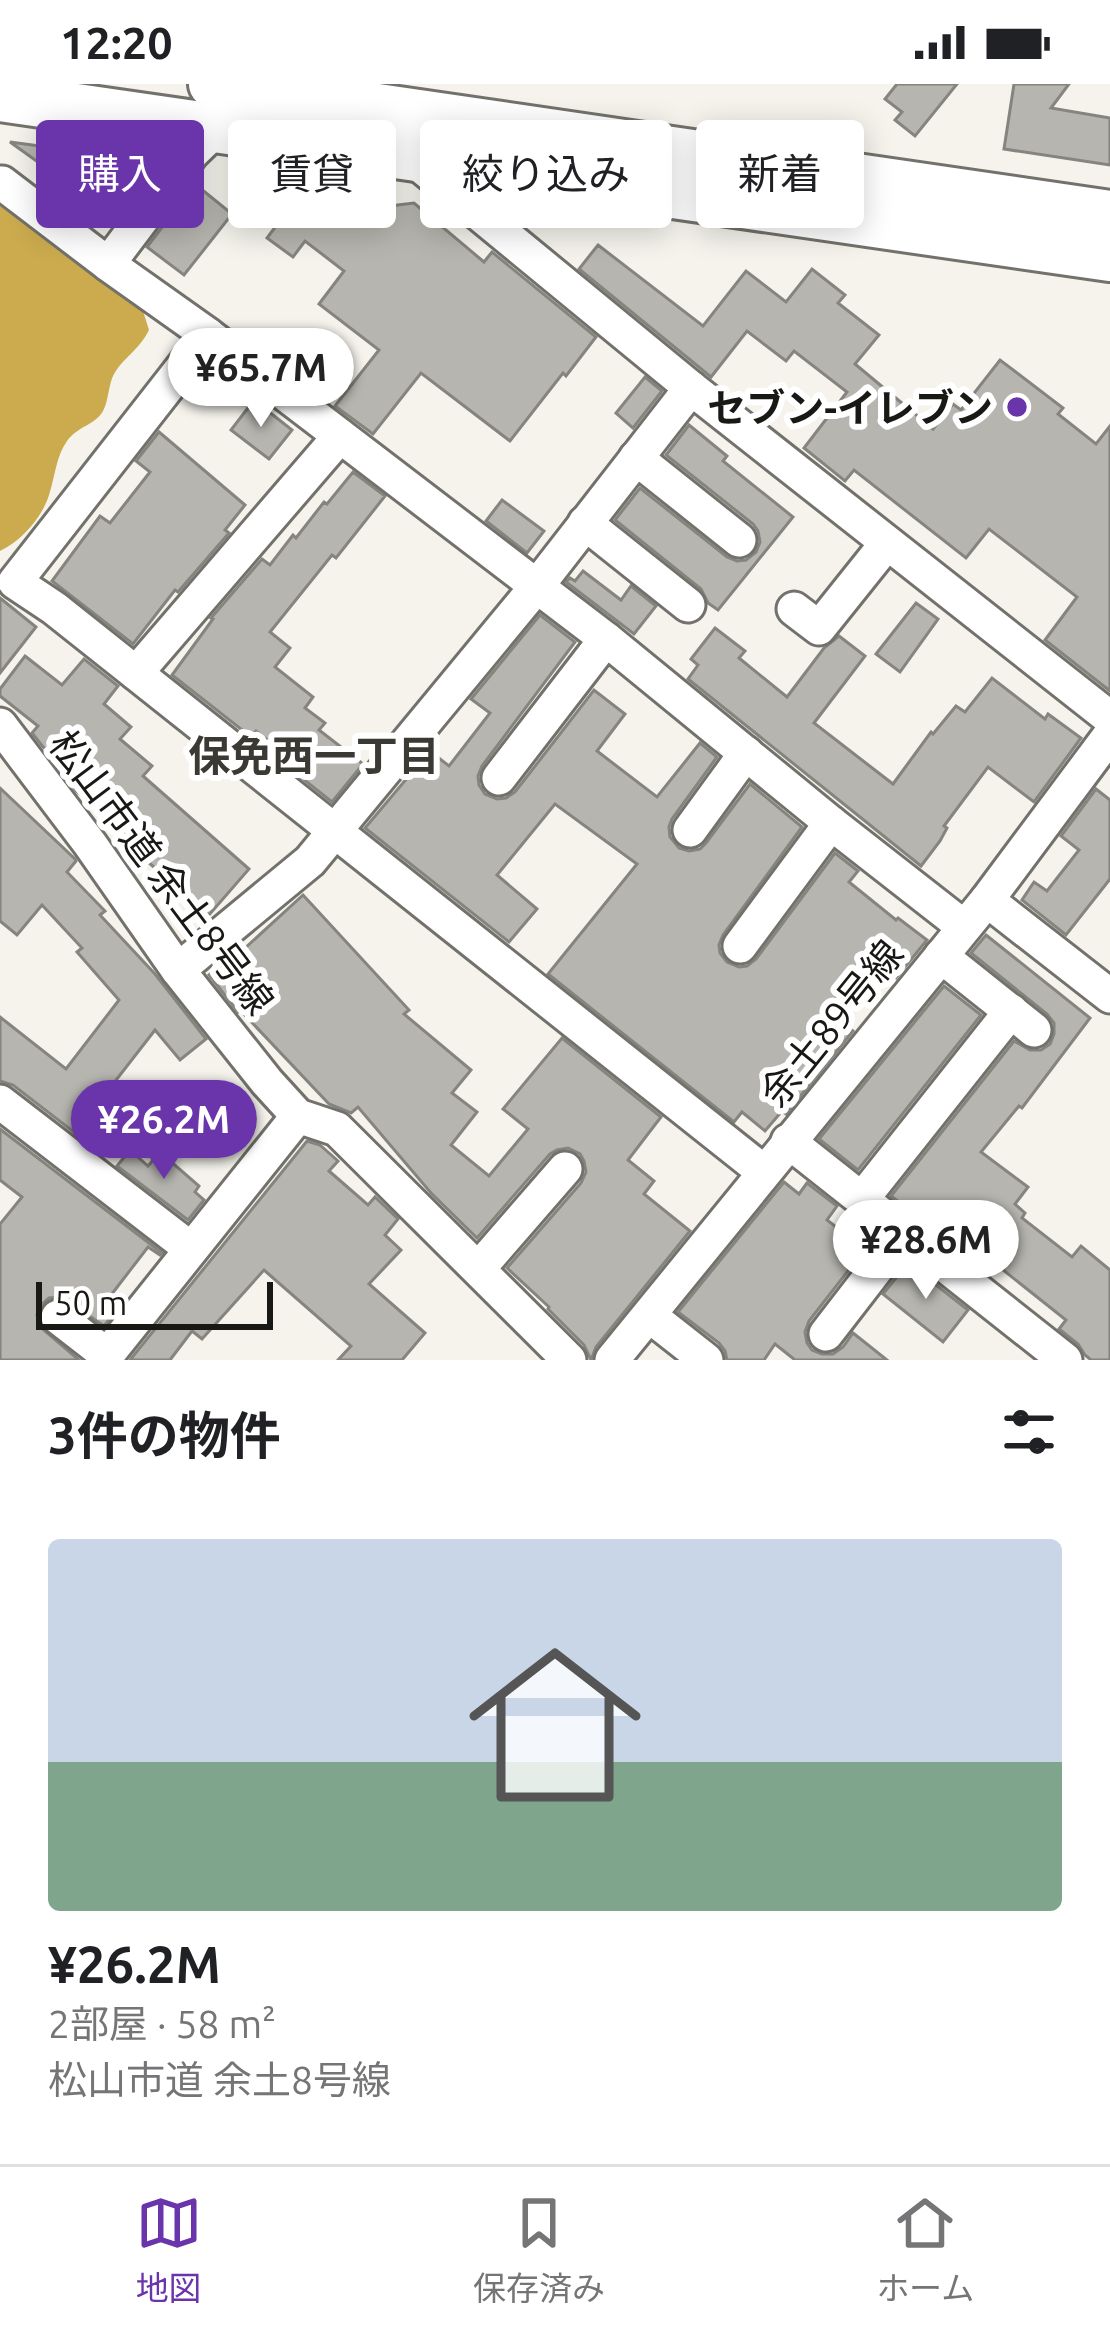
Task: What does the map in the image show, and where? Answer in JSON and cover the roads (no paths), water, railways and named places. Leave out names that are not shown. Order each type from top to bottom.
[{"type":"highway","points":[[0,97],[334,94],[1110,215]]},
{"type":"highway","points":[[238,97],[407,155],[1110,257]]},
{"type":"street","points":[[334,94],[691,388],[1110,718]]},
{"type":"street","points":[[117,252],[238,97]]},
{"type":"street","points":[[1,183],[73,237],[117,252],[208,335],[606,639],[964,927]]},
{"type":"street","points":[[208,335],[120,474],[15,583],[55,608],[764,1172]]},
{"type":"street","points":[[178,970],[310,861],[537,586],[691,388]]},
{"type":"street","points":[[136,673],[164,616],[340,436]]},
{"type":"street","points":[[636,458],[739,540]]},
{"type":"street","points":[[585,524],[688,605]]},
{"type":"street","points":[[794,608],[819,628],[887,543]]},
{"type":"street","points":[[499,778],[606,639]]},
{"type":"street","name":"松山市道 余土8号線","points":[[0,725],[178,970],[267,1082],[298,1116],[337,1129],[569,1360]]},
{"type":"street","name":"余土89号線","points":[[613,1360],[987,900],[1110,736]]},
{"type":"street","points":[[690,830],[746,753]]},
{"type":"street","points":[[740,946],[831,823]]},
{"type":"street","points":[[987,900],[1110,996]]},
{"type":"street","points":[[862,1199],[1022,1021],[941,956]]},
{"type":"street","points":[[0,1102],[191,1249]]},
{"type":"street","points":[[58,1317],[105,1358],[298,1116]]},
{"type":"street","points":[[788,1141],[1065,1360]]},
{"type":"street","points":[[479,1268],[565,1168]]},
{"type":"street","points":[[826,1334],[904,1233]]},
{"type":"street","points":[[650,1316],[706,1360]]},
{"type":"place","name":"セブン-イレブン","points":[[1017,407]]},
{"type":"district","name":"保免西一丁目","points":[[314,755]]}]
